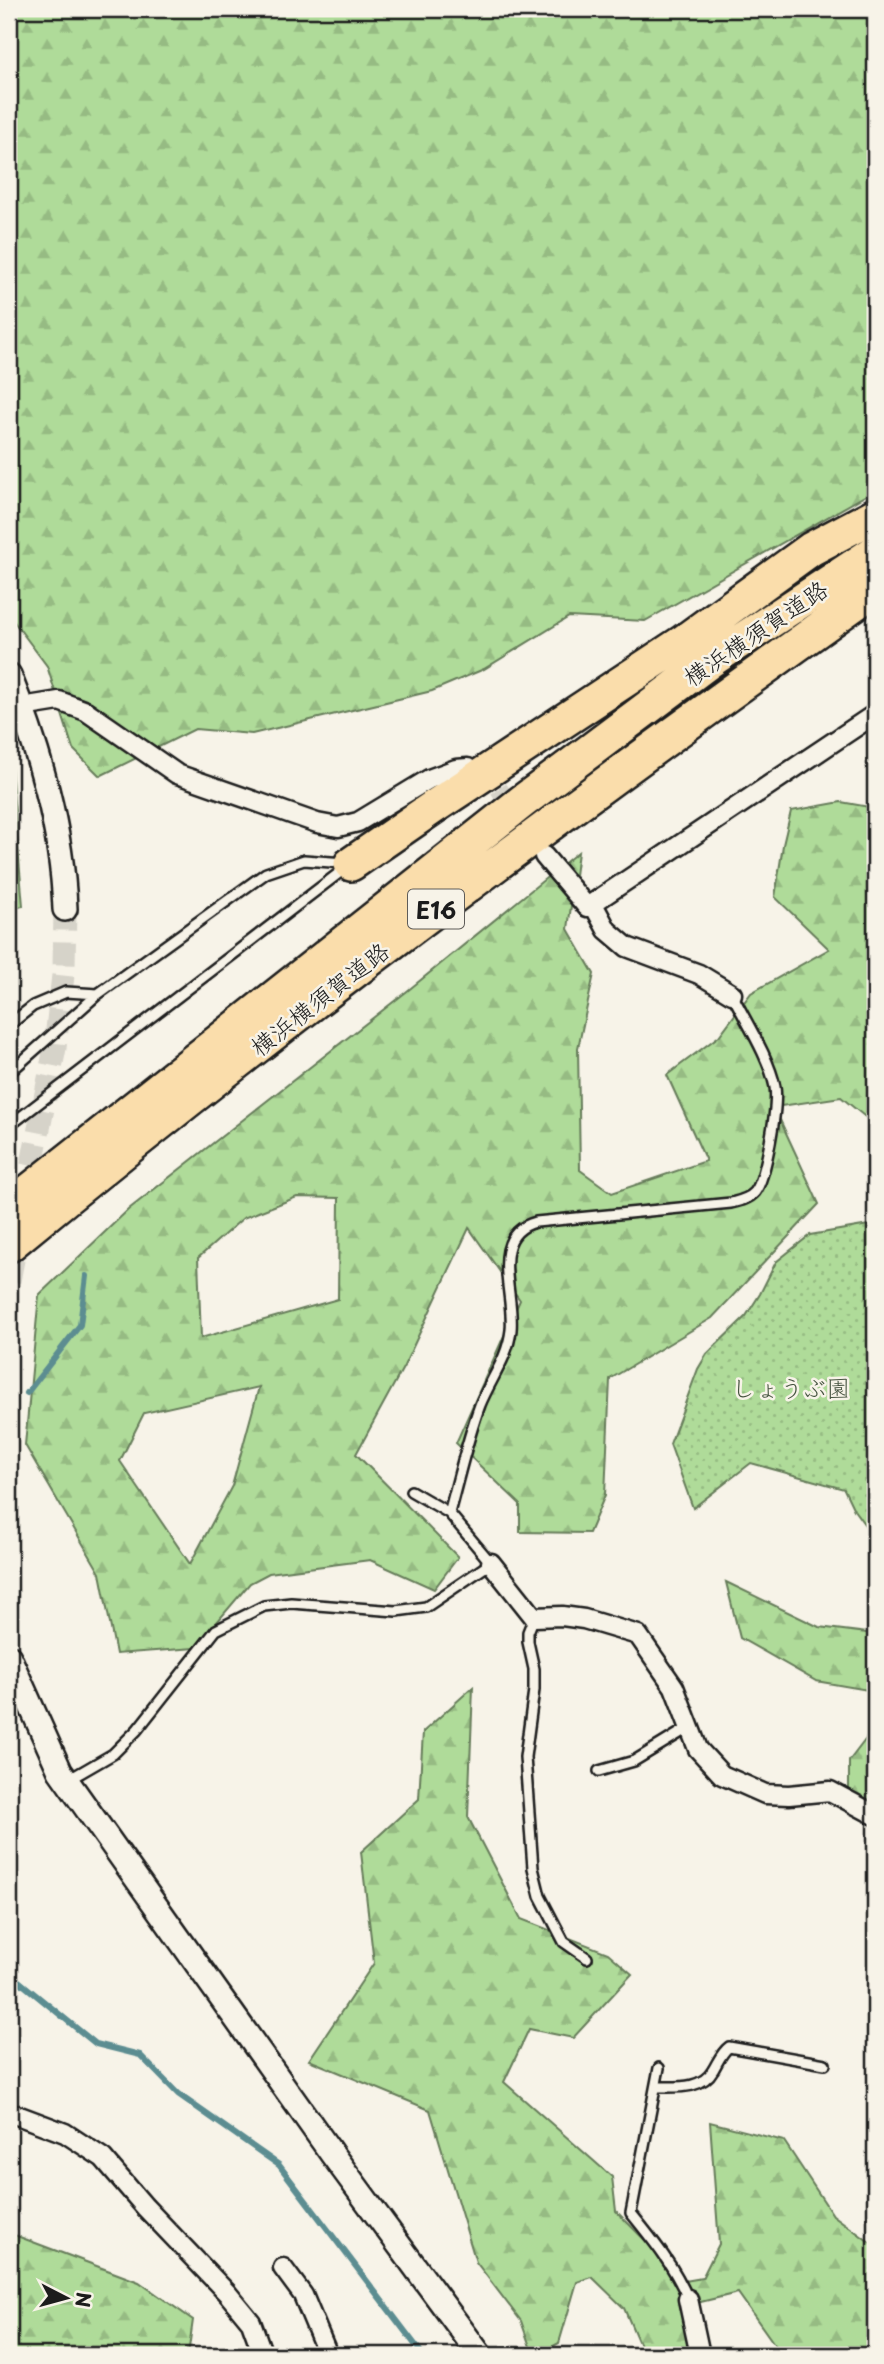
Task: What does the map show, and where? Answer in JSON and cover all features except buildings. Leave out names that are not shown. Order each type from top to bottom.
[{"type":"highway","points":[[351,864],[683,642],[811,549],[875,515]]},
{"type":"highway","name":"横浜横須賀道路","points":[[9,1207],[523,800],[710,661],[875,552]]},
{"type":"highway","name":"横浜横須賀道路","points":[[9,1245],[121,1152],[364,962],[656,745],[875,589]]},
{"type":"street","points":[[9,675],[22,707],[50,800],[63,868],[65,909]]},
{"type":"street","points":[[22,707],[59,701],[86,710],[177,774],[317,823],[338,827],[358,822],[429,779],[456,769],[468,768]]},
{"type":"street","points":[[544,856],[587,907],[875,714]]},
{"type":"street","points":[[593,904],[607,930],[628,947],[699,974],[732,994]]},
{"type":"street","points":[[491,1563],[534,1617],[562,1616],[584,1619],[638,1635],[674,1687],[698,1749],[722,1775],[765,1794],[789,1795],[830,1791],[875,1815]]},
{"type":"street","points":[[9,1657],[66,1780],[332,2154],[480,2355]]},
{"type":"street","points":[[9,2112],[65,2133],[103,2158],[251,2322],[263,2355]]},
{"type":"street","points":[[283,2268],[303,2295],[328,2355]]},
{"type":"street","points":[[688,2299],[700,2355]]},
{"type":"lane","points":[[9,1073],[97,994],[266,873],[304,860],[351,864]]},
{"type":"lane","points":[[9,1126],[351,864]]},
{"type":"lane","points":[[9,1025],[33,1006],[66,992],[97,994]]},
{"type":"lane","points":[[449,1513],[481,1404],[505,1354],[511,1333],[512,1308],[506,1269],[507,1250],[514,1234],[523,1225],[536,1222],[731,1203],[754,1194],[764,1169],[776,1099],[770,1072],[732,994]]},
{"type":"lane","points":[[66,1780],[113,1754],[137,1730],[216,1630],[237,1619],[264,1606],[291,1603],[396,1611],[426,1608],[491,1563],[449,1513],[411,1492]]},
{"type":"lane","points":[[534,1617],[528,1632],[534,1690],[525,1757],[533,1868],[540,1896],[564,1942],[587,1958]]},
{"type":"lane","points":[[599,1772],[634,1761],[688,1728]]},
{"type":"lane","points":[[657,2087],[689,2087],[710,2075],[723,2051],[729,2047],[825,2064]]},
{"type":"lane","points":[[659,2068],[631,2213],[655,2243],[688,2299]]},
{"type":"green space","points":[[9,9],[875,9],[875,490],[645,621],[569,617],[484,669],[432,691],[252,734],[195,729],[100,776],[73,749],[47,666],[9,615]]},
{"type":"green space","points":[[9,744],[23,906],[9,909]]},
{"type":"green space","points":[[841,802],[875,808],[875,1125],[841,1097],[774,1107],[819,1204],[712,1318],[610,1379],[605,1495],[589,1533],[520,1532],[520,1504],[456,1443],[520,1300],[469,1228],[404,1366],[356,1454],[458,1557],[434,1589],[370,1560],[269,1573],[250,1583],[195,1648],[116,1654],[100,1573],[25,1445],[39,1295],[129,1209],[406,992],[578,852],[568,929],[594,974],[578,1048],[580,1170],[612,1193],[706,1161],[667,1075],[719,1036],[751,993],[829,949],[775,897],[791,811]],"holes":[[[297,1197],[339,1198],[338,1299],[201,1338],[198,1258],[243,1218]],[[259,1387],[232,1486],[190,1564],[120,1461],[144,1413]]]},
{"type":"green space","name":"しょうぶ園","points":[[875,1224],[875,1539],[854,1510],[844,1489],[751,1463],[693,1508],[670,1444],[698,1369],[707,1354],[746,1316],[776,1262],[810,1235]]},
{"type":"green space","points":[[726,1582],[819,1627],[875,1634],[875,1696],[874,1691],[816,1681],[740,1638]]},
{"type":"green space","points":[[473,1687],[468,1817],[521,1919],[608,1953],[632,1974],[573,2038],[529,2029],[504,2082],[612,2177],[616,2211],[685,2281],[702,2278],[719,2244],[710,2122],[784,2141],[833,2215],[875,2246],[875,2344],[860,2355],[782,2355],[738,2293],[684,2306],[704,2355],[644,2355],[624,2308],[592,2277],[577,2282],[559,2343],[533,2355],[521,2321],[476,2262],[430,2110],[309,2060],[374,1963],[361,1852],[419,1799],[423,1732]]},
{"type":"green space","points":[[875,1727],[875,1811],[849,1793],[849,1761]]},
{"type":"green space","points":[[9,2233],[139,2282],[193,2320],[188,2355],[9,2355]]},
{"type":"waterway","points":[[27,1393],[80,1325],[86,1276]]},
{"type":"waterway","points":[[9,1973],[96,2044],[140,2055],[178,2094],[279,2165],[423,2355]]},
{"type":"tunnel","points":[[478,772],[495,783],[536,844]]},
{"type":"tunnel","points":[[25,1199],[55,1048],[64,966],[65,909]]},
{"type":"tunnel","points":[[9,1281],[18,1233]]}]
